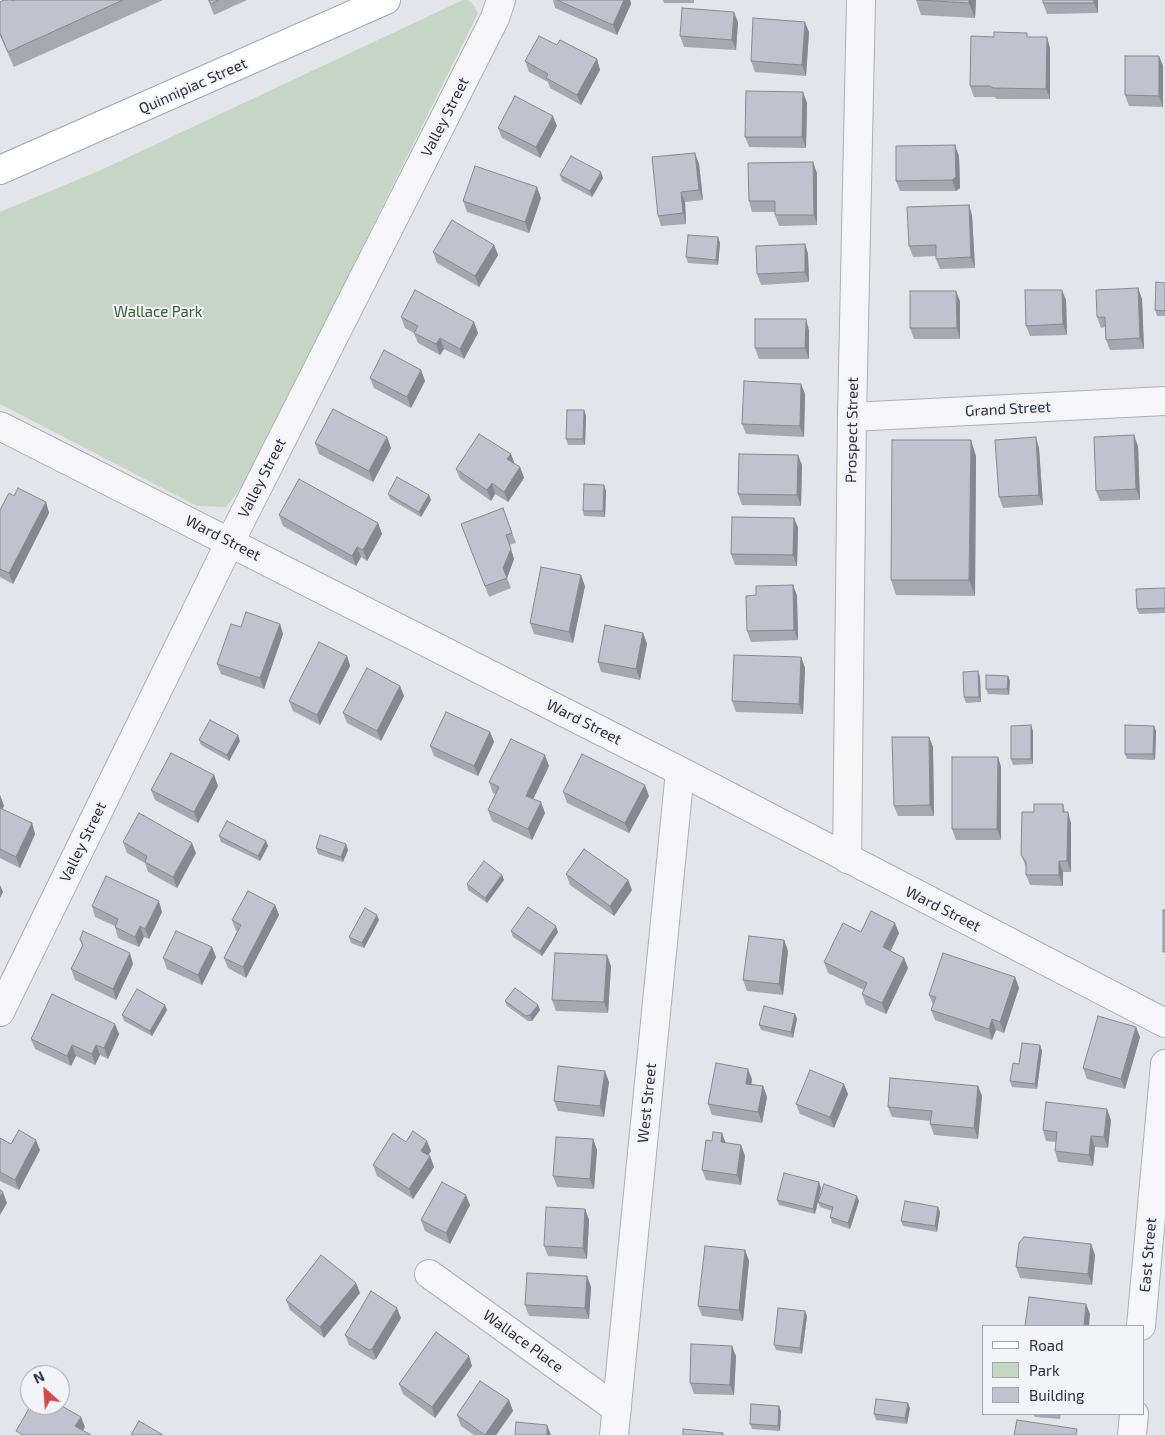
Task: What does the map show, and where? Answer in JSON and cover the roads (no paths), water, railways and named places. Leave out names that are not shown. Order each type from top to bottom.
[{"type":"main road","name":"Quinnipiac Street","points":[[0,170],[386,0]]},
{"type":"street","name":"Valley Street","points":[[0,1012],[230,542],[495,18],[502,0]]},
{"type":"street","name":"Prospect Street","points":[[847,859],[852,417],[861,0]]},
{"type":"street","name":"Grand Street","points":[[852,417],[1165,401]]},
{"type":"street","name":"Ward Street","points":[[0,426],[680,771],[1165,1023]]},
{"type":"street","name":"West Street","points":[[614,1435],[680,771]]},
{"type":"street","name":"East Street","points":[[1141,1325],[1165,1064]]},
{"type":"street","name":"Wallace Place","points":[[429,1274],[617,1408]]},
{"type":"street","points":[[1132,1435],[1134,1415]]},
{"type":"park label","name":"Wallace Park","points":[[158,312]]}]
